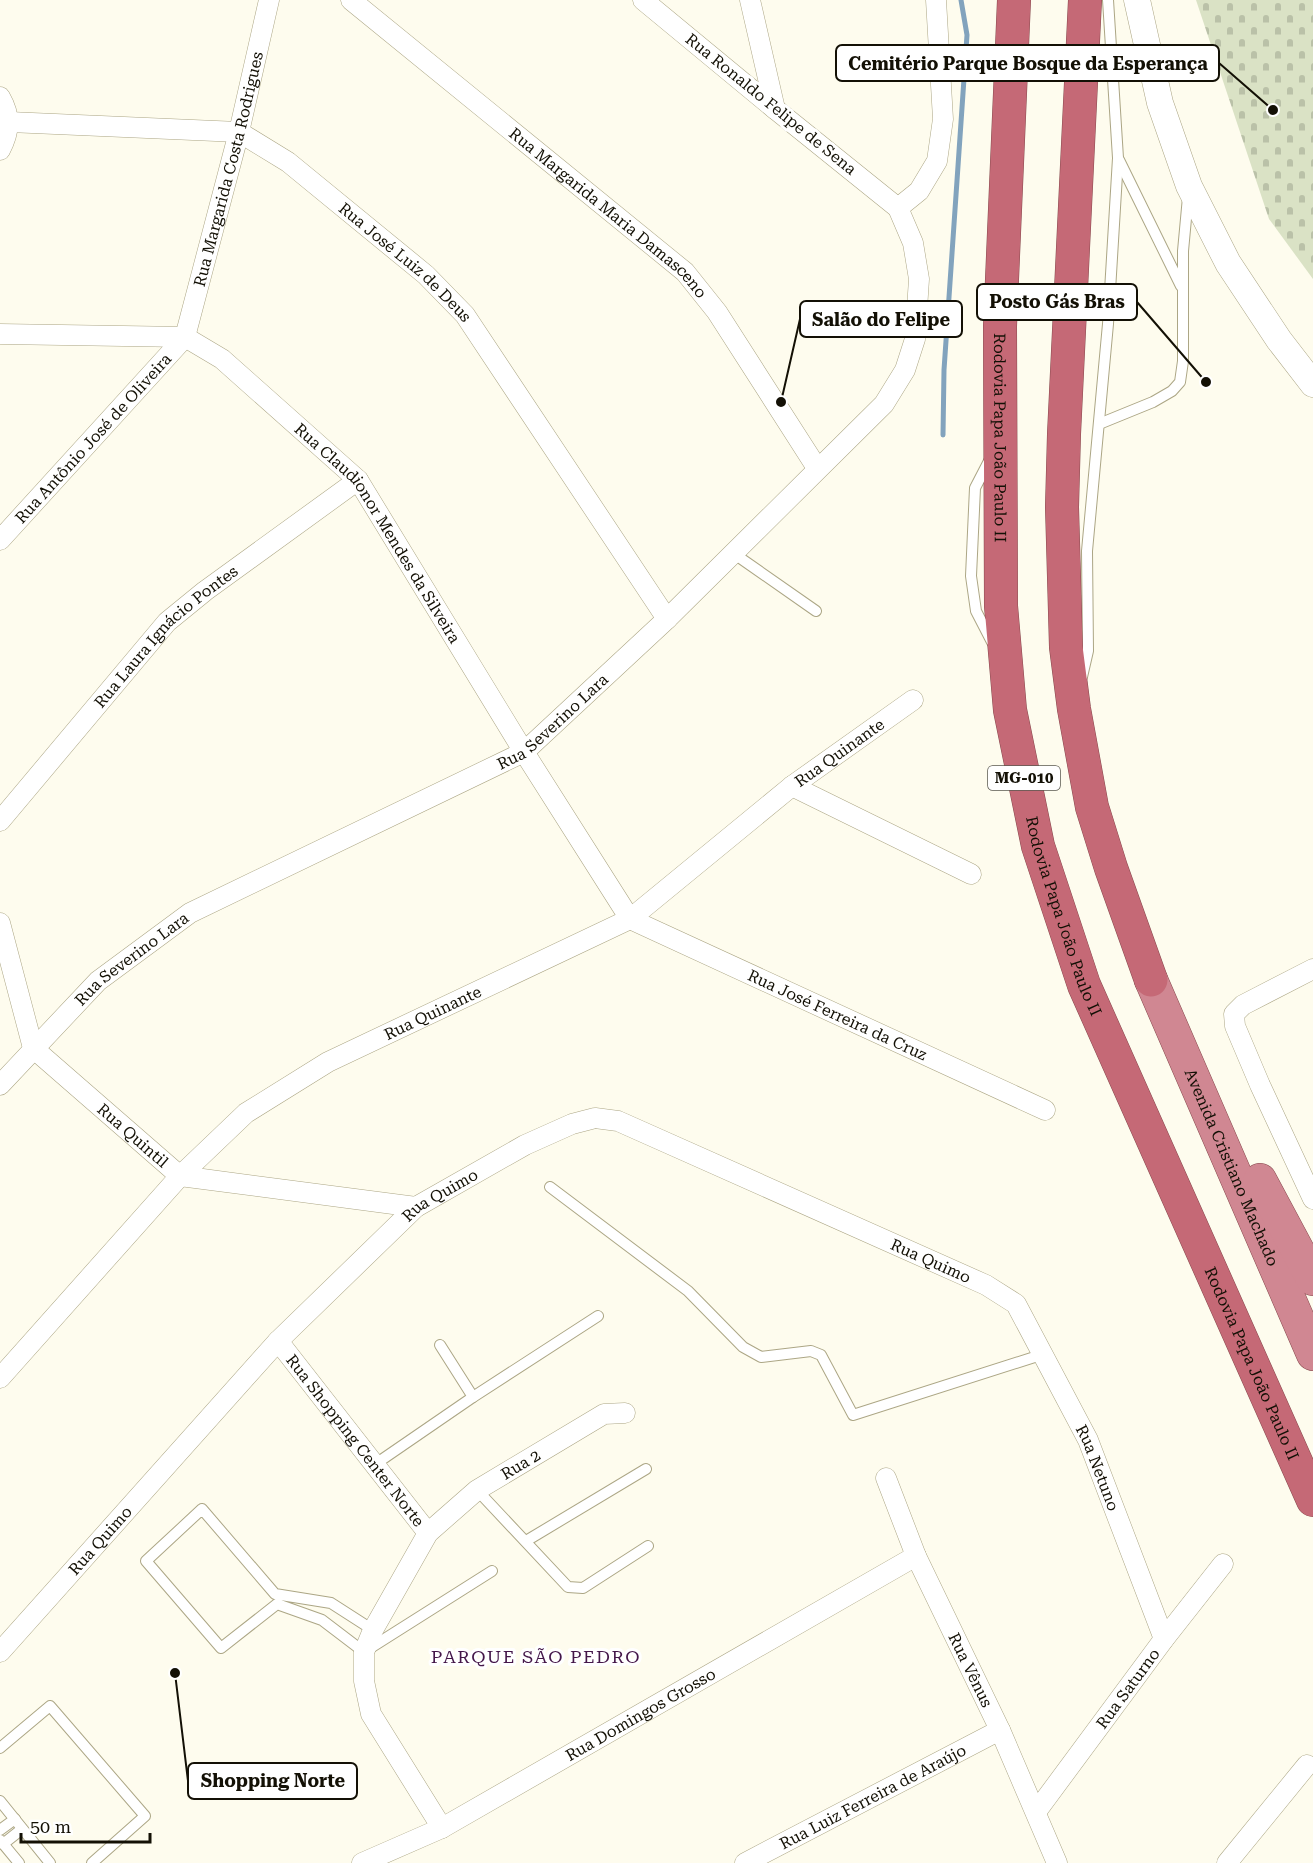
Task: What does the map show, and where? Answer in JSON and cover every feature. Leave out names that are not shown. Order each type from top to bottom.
[{"type":"highway","name":"Rodovia Papa João Paulo II","points":[[1014,0],[1000,326],[1001,606],[1010,710],[1038,846],[1084,985],[1313,1500]]},
{"type":"highway","name":"MG-010","points":[[1086,0],[1070,298],[1062,507],[1066,647],[1074,709],[1092,807],[1151,980],[1186,1023],[1273,1206],[1313,1279]]},
{"type":"highway","name":"Avenida Cristiano Machado","points":[[1151,980],[1313,1354]]},
{"type":"street","name":"Rua Margarida Costa Rodrigues","points":[[185,337],[239,132],[269,0]]},
{"type":"street","name":"Rua Margarida Maria Damasceno","points":[[351,0],[685,272],[717,312],[817,468]]},
{"type":"street","name":"Rua Ronaldo Felipe de Sena","points":[[644,0],[898,208]]},
{"type":"street","points":[[750,0],[775,109]]},
{"type":"street","points":[[898,208],[919,191],[937,161],[943,119],[936,0]]},
{"type":"street","points":[[1137,0],[1160,103],[1189,186],[1228,263],[1279,340],[1313,384]]},
{"type":"street","points":[[0,97],[7,109],[9,122],[7,137],[0,150]]},
{"type":"street","name":"Rua José Luiz de Deus","points":[[9,122],[239,132],[288,162],[426,276],[465,315],[667,619]]},
{"type":"street","name":"Rua Severino Lara","points":[[0,1085],[98,981],[190,913],[524,752],[667,619],[884,404],[906,370],[915,339],[919,279],[913,243],[898,208]]},
{"type":"street","name":"Rua Claudionor Mendes da Silveira","points":[[0,334],[185,337],[222,358],[358,480],[524,752],[630,918]]},
{"type":"street","name":"Rua Antônio José de Oliveira","points":[[0,540],[185,337]]},
{"type":"street","name":"Rua Laura Ignácio Pontes","points":[[0,821],[167,622],[204,591],[358,480]]},
{"type":"street","name":"Rua Quinante","points":[[0,1378],[180,1176],[246,1113],[328,1062],[630,918],[792,786],[912,700]]},
{"type":"street","points":[[792,786],[971,874]]},
{"type":"street","name":"Rua José Ferreira da Cruz","points":[[630,918],[1045,1110]]},
{"type":"street","points":[[0,923],[33,1048]]},
{"type":"street","points":[[1313,969],[1243,1005],[1234,1014],[1235,1026],[1260,1085],[1313,1199]]},
{"type":"street","name":"Rua Quintil","points":[[33,1048],[180,1176],[416,1206]]},
{"type":"street","name":"Rua Quimo","points":[[0,1652],[278,1341],[416,1206],[525,1145],[572,1124],[595,1118],[618,1121],[986,1285],[1016,1304]]},
{"type":"street","name":"Rua Netuno","points":[[1016,1304],[1088,1440],[1164,1639]]},
{"type":"street","name":"Rua Shopping Center Norte","points":[[278,1341],[428,1533],[373,1630],[364,1652],[364,1681],[371,1714],[442,1828]]},
{"type":"street","name":"Rua 2","points":[[428,1533],[477,1490],[604,1414],[625,1413]]},
{"type":"street","name":"Rua Vênus","points":[[886,1478],[916,1556],[1000,1730],[1057,1863]]},
{"type":"street","name":"Rua Domingos Grosso","points":[[362,1863],[442,1828],[916,1556]]},
{"type":"street","name":"Rua Saturno","points":[[1036,1812],[1164,1639],[1223,1564]]},
{"type":"street","name":"Rua Luiz Ferreira de Araújo","points":[[746,1863],[1000,1730]]},
{"type":"street","points":[[1227,1863],[1307,1765]]},
{"type":"lane","name":"MG-010","points":[[1074,709],[1088,651],[1087,551],[1108,324],[1118,158],[1108,0]]},
{"type":"lane","points":[[1118,158],[1182,289]]},
{"type":"lane","points":[[1099,424],[1154,402],[1172,391],[1180,382],[1183,361],[1183,251],[1189,186]]},
{"type":"lane","points":[[733,553],[816,610]]},
{"type":"lane","points":[[550,1186],[688,1291],[743,1347],[761,1357],[811,1351],[821,1356],[853,1415],[1044,1354]]},
{"type":"lane","points":[[374,1464],[598,1316]]},
{"type":"lane","points":[[440,1346],[473,1397]]},
{"type":"lane","points":[[526,1541],[646,1469]]},
{"type":"lane","points":[[477,1490],[568,1587],[583,1588],[648,1546]]},
{"type":"lane","points":[[373,1630],[331,1603],[275,1594],[202,1509],[146,1561],[221,1648],[277,1604],[322,1620],[364,1652],[492,1571]]},
{"type":"lane","points":[[322,1620],[331,1603]]},
{"type":"lane","points":[[0,1748],[50,1706],[145,1816],[92,1863]]},
{"type":"lane","points":[[0,1801],[50,1863]]},
{"type":"lane","points":[[0,1830],[15,1819]]},
{"type":"lane","points":[[19,1863],[2,1842],[22,1829]]},
{"type":"green space","points":[[1196,0],[1313,0],[1313,279],[1269,219]]},
{"type":"waterway","points":[[943,435],[944,370],[967,35],[961,0]]},
{"type":"place","name":"Cemitério Parque Bosque da Esperança","points":[[1273,110]]},
{"type":"place","name":"Posto Gás Bras","points":[[1206,382]]},
{"type":"place","name":"Salão do Felipe","points":[[781,402]]},
{"type":"place","name":"Shopping Norte","points":[[175,1673]]},
{"type":"district","name":"PARQUE SÃO PEDRO","points":[[536,1656]]}]
